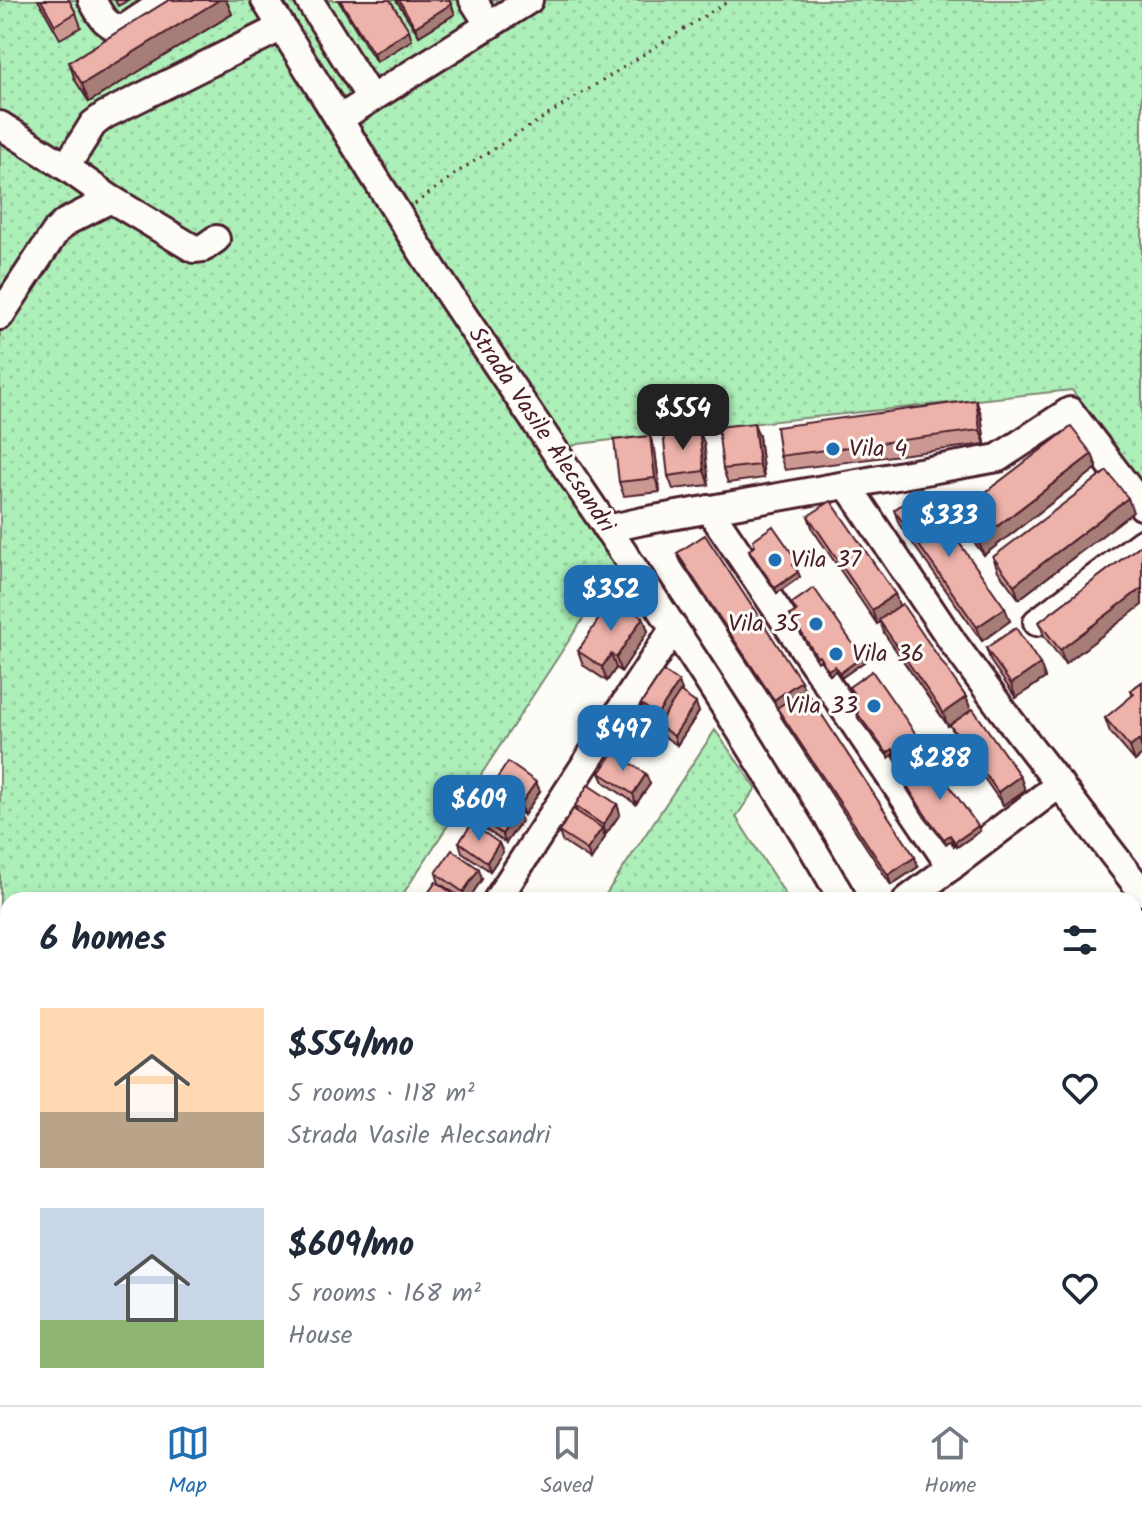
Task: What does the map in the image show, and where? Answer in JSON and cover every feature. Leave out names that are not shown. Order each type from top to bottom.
[{"type":"street","points":[[92,0],[106,23],[123,29],[167,0]]},
{"type":"street","name":"Strada Vasile Alecsandri","points":[[265,0],[449,294],[673,629],[782,798],[838,892]]},
{"type":"street","points":[[309,0],[371,99]]},
{"type":"street","points":[[473,0],[489,25]]},
{"type":"street","points":[[339,119],[529,0]]},
{"type":"street","points":[[66,167],[93,124],[105,115],[282,27]]},
{"type":"street","points":[[0,125],[111,199],[194,249],[203,248],[216,239]]},
{"type":"street","points":[[0,316],[56,231],[66,222],[111,199]]},
{"type":"street","points":[[607,529],[998,458],[1070,411],[1142,506]]},
{"type":"street","points":[[847,485],[954,644],[1142,892]]},
{"type":"street","points":[[709,509],[951,867]]},
{"type":"street","points":[[1037,622],[1142,543]]},
{"type":"street","points":[[502,892],[673,629]]},
{"type":"street","points":[[918,892],[1060,784]]},
{"type":"path","points":[[399,215],[462,169],[730,0]]},
{"type":"green space","points":[[0,0],[1142,0],[1142,490],[1072,390],[578,444],[545,457],[617,567],[404,892],[0,892]]},
{"type":"green space","points":[[715,730],[756,788],[736,817],[784,892],[607,892]]},
{"type":"building","points":[[41,0],[69,0],[76,13],[55,25]]},
{"type":"building","points":[[169,0],[219,0],[82,84],[69,62]]},
{"type":"building","points":[[340,0],[390,0],[409,30],[373,53]]},
{"type":"building","points":[[399,0],[449,0],[451,4],[415,27]]},
{"type":"building","points":[[976,400],[980,430],[780,456],[776,427]]},
{"type":"building","points":[[754,423],[759,465],[723,469],[718,427]]},
{"type":"building","points":[[1071,427],[1092,454],[978,541],[957,514]]},
{"type":"building","points":[[699,429],[704,471],[668,476],[663,433]]},
{"type":"building","points":[[650,436],[655,478],[619,482],[614,440]]},
{"type":"building","points":[[1107,471],[1128,498],[1014,585],[993,557]]},
{"type":"building","points":[[922,490],[1005,608],[977,627],[894,510]]},
{"type":"building","points":[[831,501],[895,594],[872,610],[808,516]]},
{"type":"building","name":"Vila 37","points":[[773,526],[798,562],[793,565],[798,572],[775,588],[749,550],[755,546],[753,540]]},
{"type":"building","points":[[705,535],[801,681],[774,700],[677,553]]},
{"type":"building","points":[[1142,544],[1142,588],[1060,650],[1039,622]]},
{"type":"building","points":[[814,588],[862,657],[840,673],[835,666],[828,670],[790,615],[797,611],[791,604]]},
{"type":"building","points":[[613,597],[643,617],[616,658],[611,654],[602,667],[578,651]]},
{"type":"building","points":[[902,604],[966,697],[943,713],[879,620]]},
{"type":"building","points":[[1016,628],[1040,664],[1011,684],[986,648]]},
{"type":"building","points":[[663,671],[679,682],[657,715],[641,704]]},
{"type":"building","points":[[872,671],[920,740],[898,756],[893,749],[887,753],[848,698],[854,694],[849,687]]},
{"type":"building","points":[[1142,682],[1142,744],[1139,740],[1130,747],[1105,718],[1134,694],[1131,690]]},
{"type":"building","points":[[805,689],[915,857],[888,875],[777,708]]},
{"type":"building","points":[[680,692],[696,703],[674,736],[658,725]]},
{"type":"building","points":[[973,709],[1020,776],[998,792],[950,725]]},
{"type":"building","points":[[614,752],[646,774],[633,794],[600,773]]},
{"type":"building","points":[[929,757],[978,826],[955,842],[950,835],[944,839],[906,784],[912,780],[907,773]]},
{"type":"building","points":[[508,762],[536,782],[520,805],[492,786]]},
{"type":"building","points":[[588,785],[617,804],[603,825],[575,806]]},
{"type":"building","points":[[490,793],[518,812],[502,834],[475,815]]},
{"type":"building","points":[[573,809],[602,828],[587,850],[559,832]]},
{"type":"building","points":[[472,824],[499,843],[487,862],[459,842]]},
{"type":"building","points":[[452,850],[479,869],[463,892],[436,873]]},
{"type":"building","points":[[436,882],[450,892],[429,892]]},
{"type":"place","name":"Vila 4","points":[[833,449]]},
{"type":"place","name":"Vila 37","points":[[775,560]]},
{"type":"place","name":"Vila 35","points":[[816,624]]},
{"type":"place","name":"Vila 36","points":[[836,654]]},
{"type":"place","name":"Vila 33","points":[[874,706]]}]
